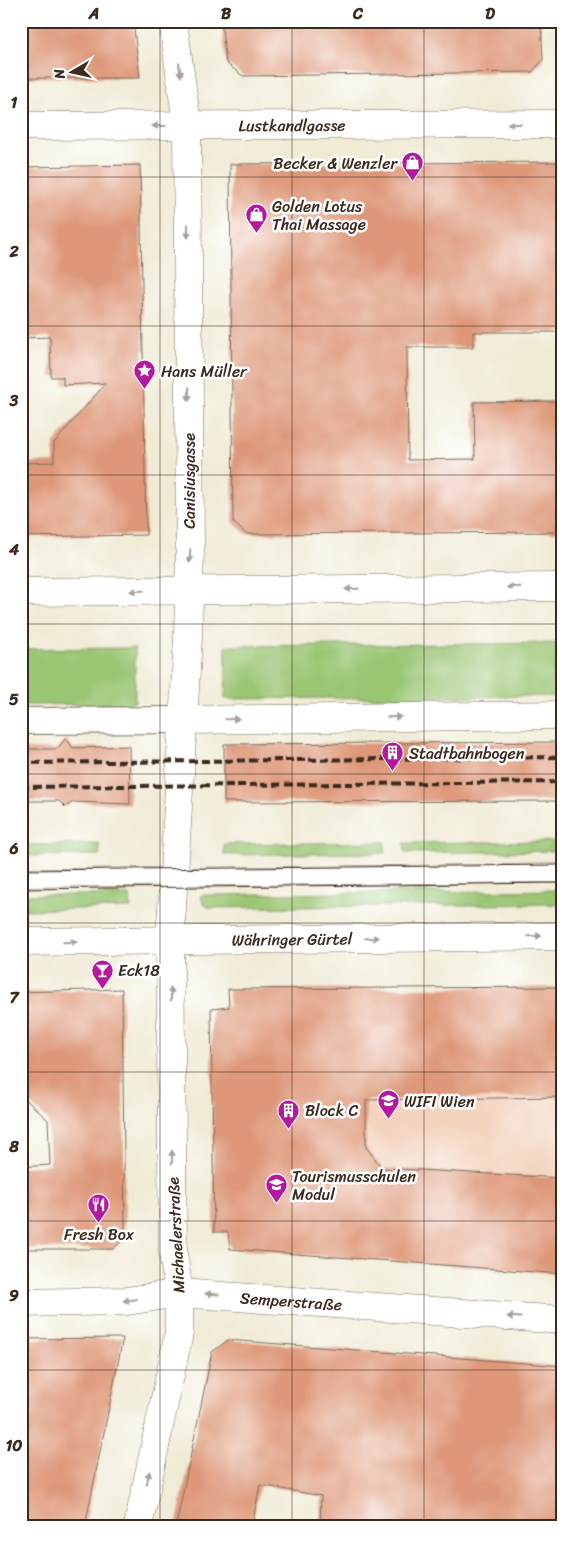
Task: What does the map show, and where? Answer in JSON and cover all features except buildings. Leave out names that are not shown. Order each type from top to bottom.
[{"type":"street","name":"Canisiusgasse","points":[[170,940],[189,591],[188,125],[173,21]]},
{"type":"street","name":"Lustkandlgasse","points":[[21,126],[563,124]]},
{"type":"street","points":[[21,592],[563,587]]},
{"type":"street","points":[[21,720],[563,715]]},
{"type":"street","name":"Währinger Gürtel","points":[[21,942],[563,936]]},
{"type":"street","name":"Michaelerstraße","points":[[138,1526],[179,1333],[179,1292],[173,1253],[170,940]]},
{"type":"street","name":"Semperstraße","points":[[21,1303],[127,1301],[179,1292],[563,1320]]},
{"type":"lane","points":[[21,878],[563,873]]},
{"type":"shaded area","name":"WIFI Wien","points":[[563,987],[563,1274],[230,1249],[229,1241],[220,1232],[214,1232],[211,1009],[220,1008],[229,996]]},
{"type":"green space","points":[[563,643],[563,696],[225,699],[226,646]]},
{"type":"green space","points":[[135,648],[135,702],[125,704],[21,705],[21,649]]},
{"type":"green space","points":[[563,841],[563,851],[405,853],[404,843]]},
{"type":"green space","points":[[385,842],[385,853],[224,855],[224,844]]},
{"type":"green space","points":[[99,844],[100,855],[21,856],[21,845]]},
{"type":"green space","points":[[563,890],[563,904],[210,908],[203,904],[201,895]]},
{"type":"green space","points":[[21,895],[130,895],[131,908],[21,910]]},
{"type":"tram line","points":[[21,870],[563,865]]},
{"type":"tram line","points":[[21,889],[563,883]]},
{"type":"railway","points":[[21,763],[563,757]]},
{"type":"railway","points":[[21,787],[563,782]]},
{"type":"place","name":"Becker & Wenzler","points":[[413,182]]},
{"type":"place","name":"Golden Lotus Thai Massage","points":[[256,234]]},
{"type":"place","name":"Hans Müller","points":[[145,390]]},
{"type":"place","name":"Stadtbahnbogen","points":[[393,772]]},
{"type":"place","name":"Eck18","points":[[102,989]]},
{"type":"place","name":"WIFI Wien","points":[[388,1120]]},
{"type":"place","name":"Block C","points":[[289,1129]]},
{"type":"place","name":"Tourismusschulen Modul","points":[[276,1204]]},
{"type":"place","name":"Fresh Box","points":[[99,1224]]}]
